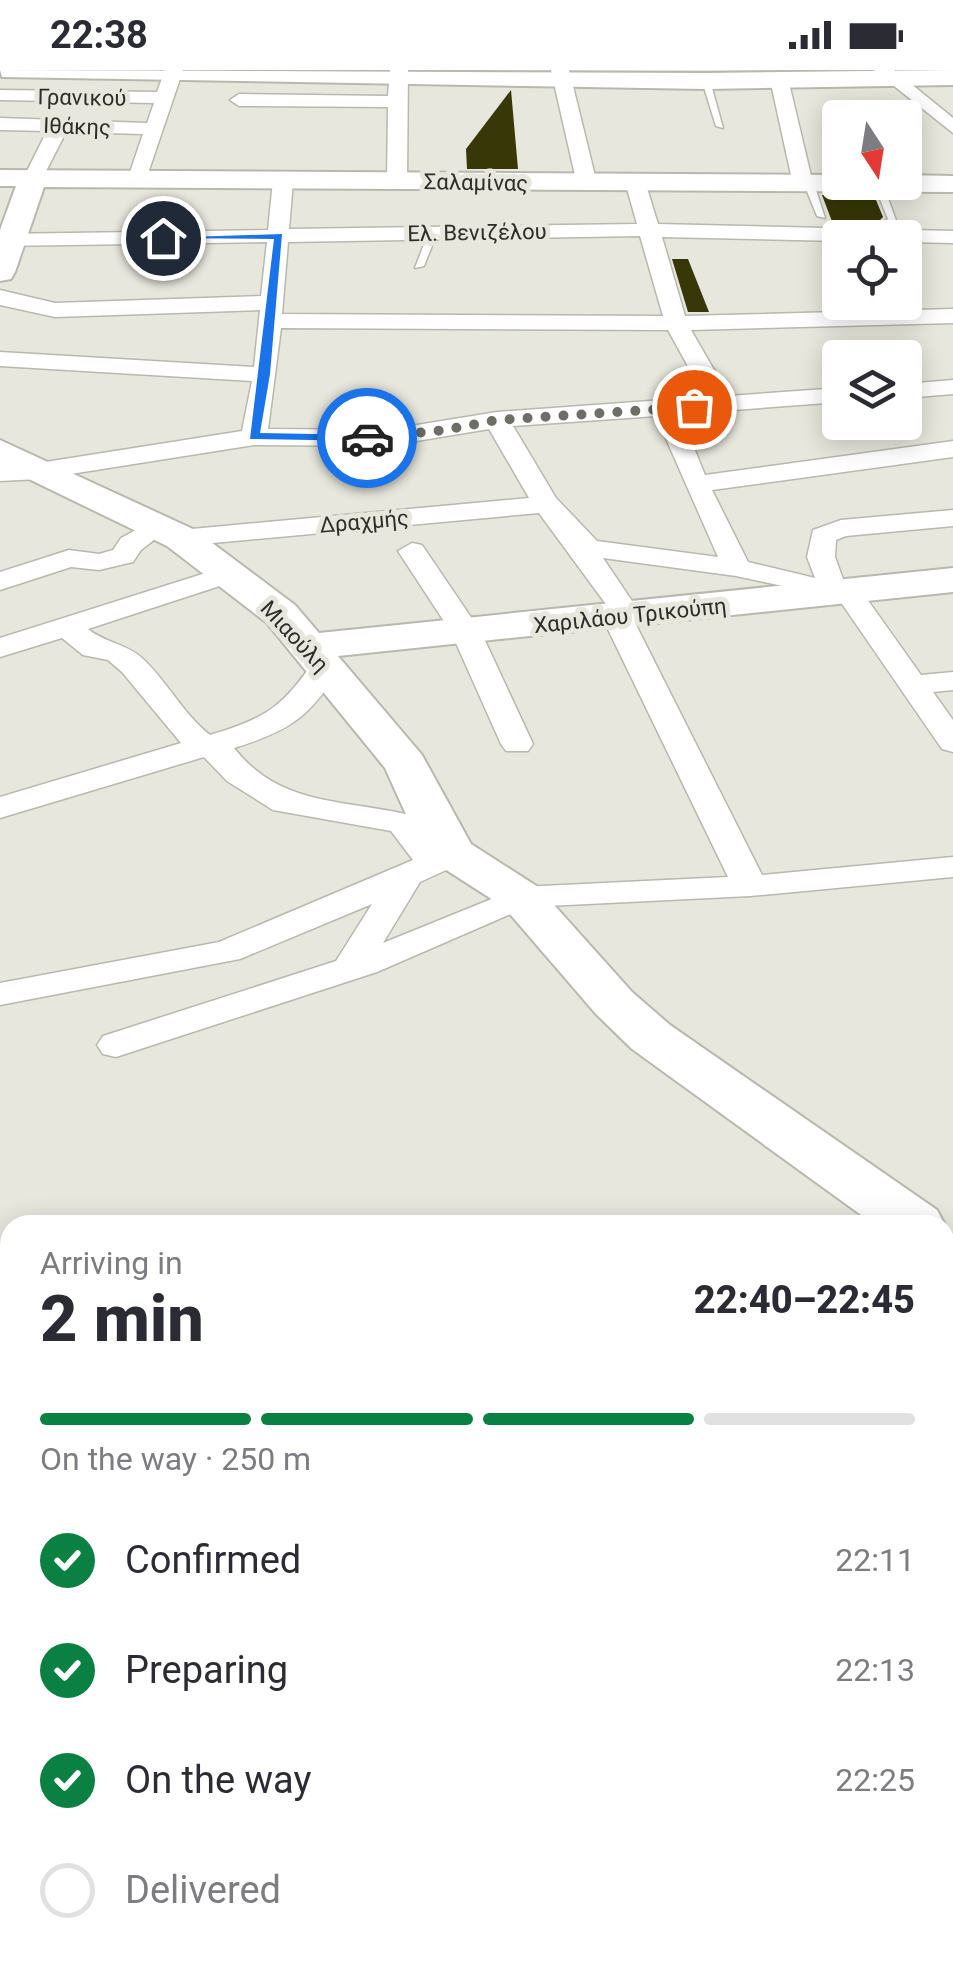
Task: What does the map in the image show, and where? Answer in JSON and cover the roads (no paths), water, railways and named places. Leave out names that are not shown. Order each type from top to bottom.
[{"type":"street","points":[[2,70],[174,71],[398,83]]},
{"type":"street","points":[[136,181],[174,71]]},
{"type":"street","points":[[239,100],[398,83],[560,75],[706,81],[888,74],[953,77]]},
{"type":"street","points":[[888,74],[953,126]]},
{"type":"street","points":[[560,75],[587,184]]},
{"type":"street","points":[[780,79],[806,184]]},
{"type":"street","points":[[397,181],[398,83]]},
{"type":"street","name":"Γρανικού","points":[[0,95],[164,98]]},
{"type":"street","points":[[1,124],[36,96]]},
{"type":"street","name":"Ιθάκης","points":[[1,124],[154,128]]},
{"type":"street","points":[[0,272],[5,240],[60,126]]},
{"type":"street","name":"Σαλαμίνας","points":[[0,178],[822,184]]},
{"type":"street","points":[[254,436],[265,374],[282,181]]},
{"type":"street","name":"Σαλαμίνας","points":[[922,184],[953,184]]},
{"type":"street","points":[[636,185],[676,323],[721,404]]},
{"type":"street","name":"Ελ. Βενιζέλου","points":[[5,240],[648,230],[953,236]]},
{"type":"street","points":[[0,297],[23,306],[56,310],[676,323],[953,316]]},
{"type":"street","points":[[0,360],[265,374]]},
{"type":"street","points":[[922,390],[953,387]]},
{"type":"street","points":[[13,476],[254,436],[386,438],[497,420],[822,397]]},
{"type":"street","points":[[666,409],[681,456],[736,568]]},
{"type":"street","points":[[497,420],[547,504],[622,607],[618,618],[750,886]]},
{"type":"street","points":[[698,484],[953,449]]},
{"type":"street","name":"Μιαούλη","points":[[0,451],[13,476],[170,532],[231,573],[281,614],[406,765],[438,832],[431,865],[521,896],[614,1003],[651,1036],[902,1215]]},
{"type":"street","name":"Δραχμής","points":[[170,532],[547,504]]},
{"type":"street","points":[[953,518],[841,528],[823,536],[822,557],[840,591],[953,742]]},
{"type":"street","points":[[0,581],[70,558],[99,562],[123,556],[131,544],[170,532]]},
{"type":"street","points":[[575,538],[589,548],[736,568],[840,591]]},
{"type":"street","points":[[412,550],[466,632],[518,744]]},
{"type":"street","points":[[0,648],[231,573]]},
{"type":"street","name":"Χαριλάου Τρικούπη","points":[[316,657],[466,632],[953,580]]},
{"type":"street","points":[[67,627],[94,649],[116,653],[133,666],[195,740],[222,753],[238,774],[286,803],[402,823],[431,865]]},
{"type":"street","points":[[0,808],[208,746],[286,718],[307,699],[316,657]]},
{"type":"street","points":[[913,685],[953,681]]},
{"type":"street","points":[[349,969],[431,865]]},
{"type":"street","points":[[0,994],[228,951],[431,865]]},
{"type":"street","points":[[116,1046],[349,969],[521,896],[750,886],[953,868]]},
{"type":"lane","points":[[706,81],[720,126]]},
{"type":"lane","points":[[806,184],[822,216]]},
{"type":"lane","points":[[419,266],[432,233]]}]
